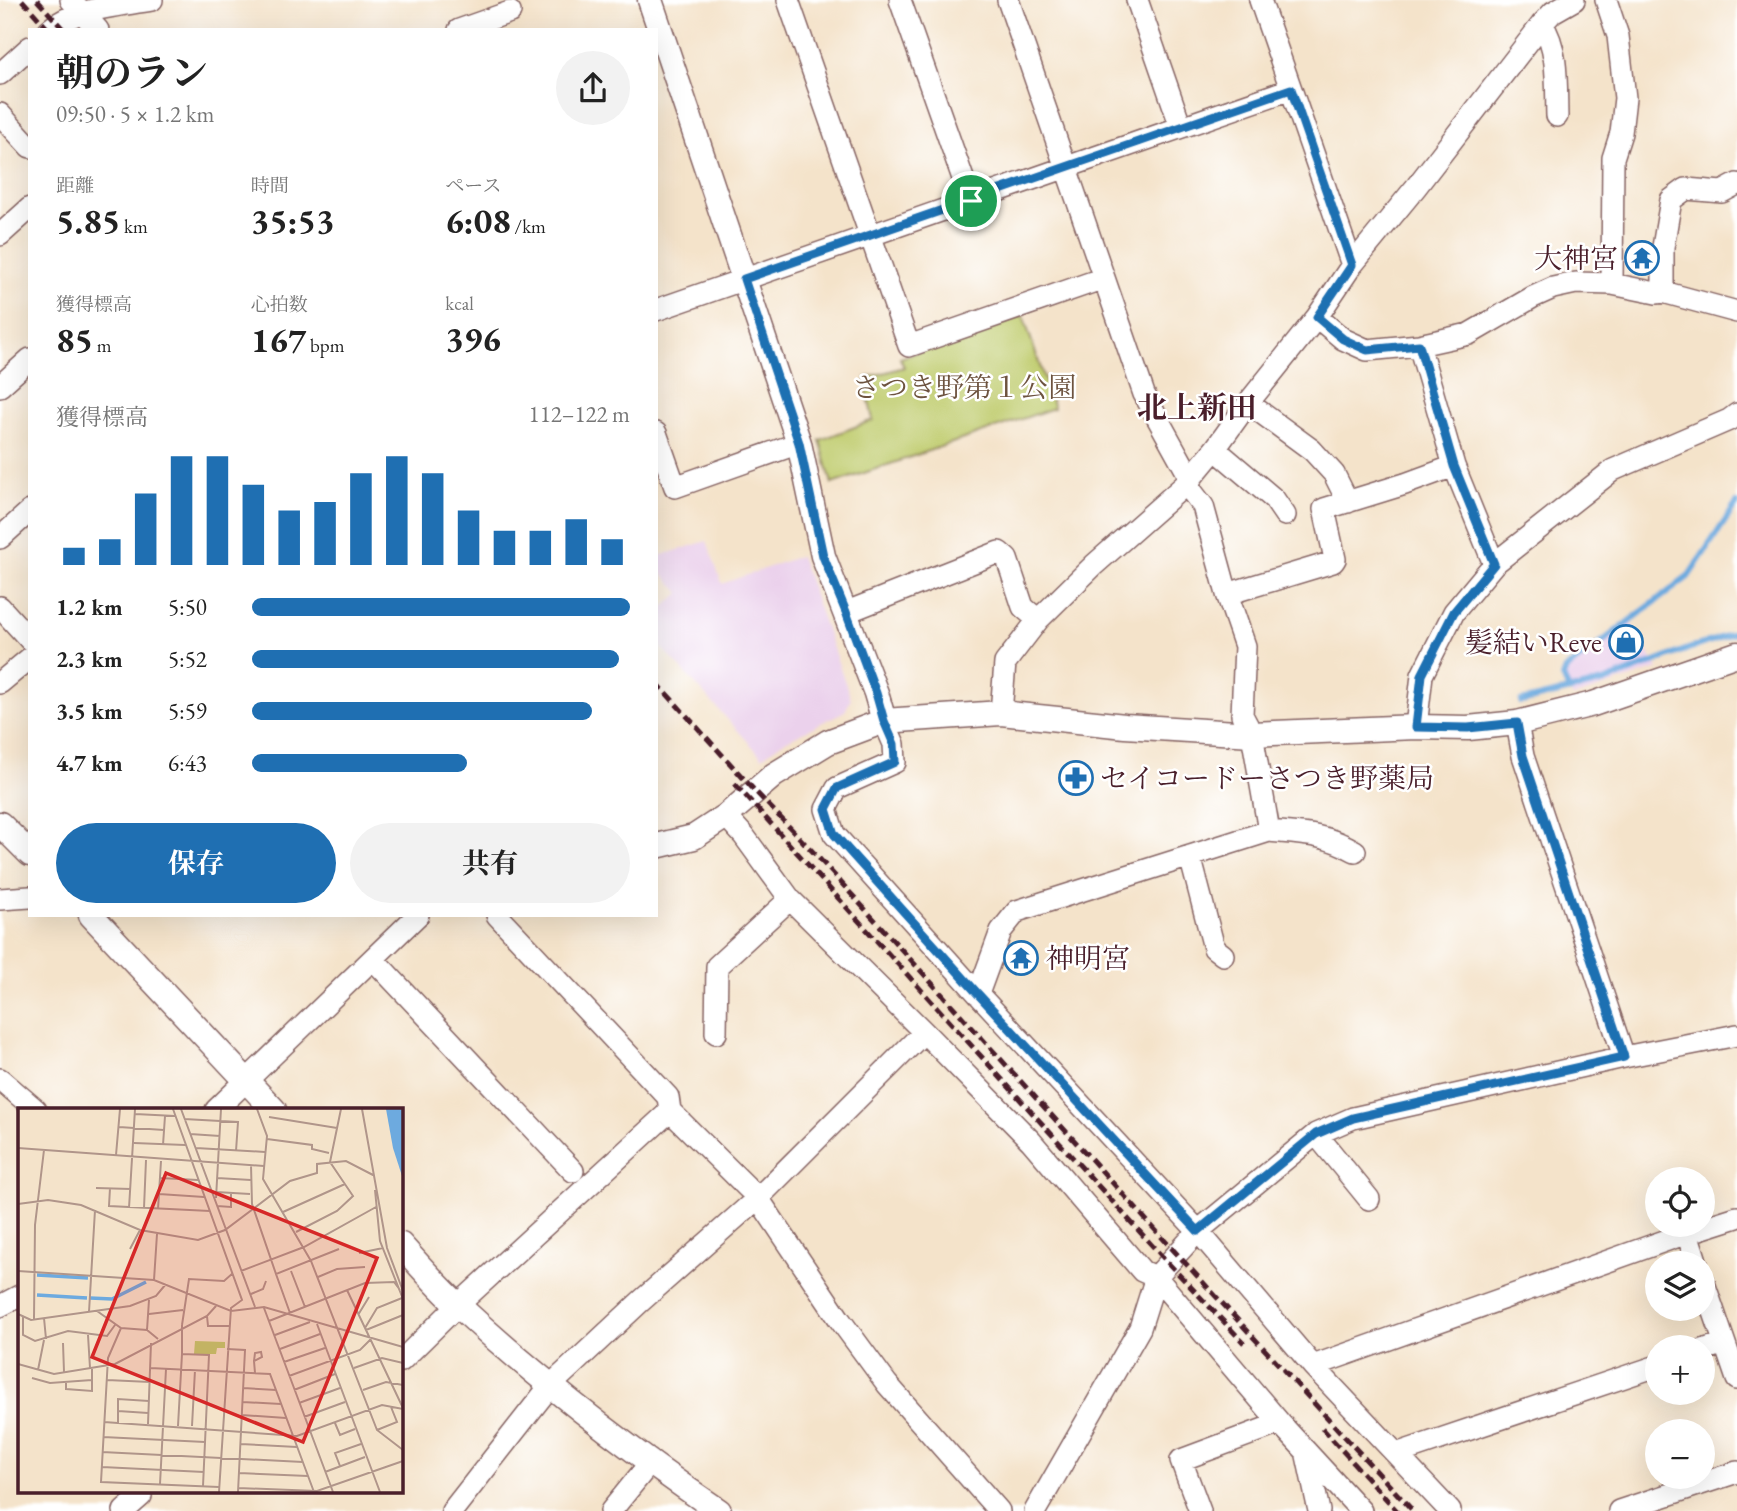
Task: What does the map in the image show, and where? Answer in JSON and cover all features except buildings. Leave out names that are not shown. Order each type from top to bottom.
[{"type":"street","points":[[51,28],[76,6],[152,0]]},
{"type":"street","points":[[650,0],[799,443],[823,556],[894,744],[895,762],[837,788],[826,809],[834,834],[1198,1231],[1313,1366],[1450,1511]]},
{"type":"street","points":[[788,0],[909,346],[1104,278]]},
{"type":"street","points":[[900,0],[971,201]]},
{"type":"street","points":[[1008,0],[1144,394],[1203,506],[1227,594],[1245,646],[1241,715],[1251,734],[1269,831]]},
{"type":"street","points":[[1137,0],[1181,127]]},
{"type":"street","points":[[1260,0],[1352,265]]},
{"type":"street","points":[[1001,713],[1005,663],[1038,620],[1094,565],[1188,482],[1317,317],[1352,265],[1542,24],[1553,12],[1574,0]]},
{"type":"street","points":[[1606,0],[1618,36],[1625,98],[1621,133],[1613,158],[1612,284]]},
{"type":"street","points":[[76,6],[96,28]]},
{"type":"street","points":[[466,28],[511,14]]},
{"type":"street","points":[[1542,24],[1549,34],[1556,71],[1557,116]]},
{"type":"street","points":[[0,75],[28,49]]},
{"type":"street","points":[[658,309],[1291,89]]},
{"type":"street","points":[[0,114],[28,145]]},
{"type":"street","points":[[1663,292],[1663,247],[1671,200],[1686,189],[1722,192],[1737,184]]},
{"type":"street","points":[[0,235],[28,210]]},
{"type":"street","points":[[1317,317],[1343,339],[1367,350],[1419,345],[1469,334],[1533,296],[1576,283],[1612,284],[1663,292],[1737,312]]},
{"type":"street","points":[[1419,345],[1454,466],[1494,564]]},
{"type":"street","points":[[0,386],[28,361]]},
{"type":"street","points":[[1248,403],[1312,450],[1334,474],[1348,502]]},
{"type":"street","points":[[1416,727],[1422,675],[1454,612],[1494,564],[1613,470],[1729,420],[1737,414]]},
{"type":"street","points":[[658,439],[675,487],[799,443]]},
{"type":"street","points":[[1215,449],[1274,499],[1285,515]]},
{"type":"street","points":[[1227,594],[1333,562],[1335,559],[1324,509],[1454,466]]},
{"type":"street","points":[[0,538],[28,513]]},
{"type":"street","points":[[846,612],[999,552],[1007,559],[1023,607],[1038,620]]},
{"type":"street","points":[[0,607],[28,638]]},
{"type":"street","points":[[658,843],[694,837],[726,816],[774,775],[828,742],[884,721],[1001,713],[1125,726],[1251,734],[1416,727],[1468,728],[1517,723],[1592,704],[1737,654]]},
{"type":"street","points":[[0,683],[28,660]]},
{"type":"street","points":[[1517,723],[1523,756],[1624,1057]]},
{"type":"street","points":[[726,816],[790,899],[1031,1142],[1142,1271],[1156,1277],[1280,1423],[1306,1449],[1352,1509]]},
{"type":"street","points":[[0,824],[28,852]]},
{"type":"street","points":[[978,994],[1001,931],[1017,911],[1269,831],[1314,835],[1339,841],[1356,851]]},
{"type":"street","points":[[1189,856],[1214,948],[1223,955]]},
{"type":"street","points":[[0,899],[28,897]]},
{"type":"street","points":[[716,1032],[717,965],[790,899]]},
{"type":"street","points":[[93,917],[272,1108]]},
{"type":"street","points":[[218,1108],[416,917]]},
{"type":"street","points":[[499,917],[667,1097],[670,1111],[758,1198],[840,1320],[887,1384],[999,1511]]},
{"type":"street","points":[[373,959],[573,1171]]},
{"type":"street","points":[[452,1511],[550,1386],[758,1198],[924,1032]]},
{"type":"street","points":[[1035,1511],[1140,1328],[1156,1277],[1198,1231],[1316,1134],[1353,1118],[1624,1057],[1737,1035]]},
{"type":"street","points":[[0,1079],[34,1108]]},
{"type":"street","points":[[402,1360],[670,1111]]},
{"type":"street","points":[[1316,1134],[1369,1199]]},
{"type":"street","points":[[1715,1224],[1737,1217]]},
{"type":"street","points":[[1313,1366],[1676,1237]]},
{"type":"street","points":[[402,1246],[458,1306],[550,1386],[650,1463],[719,1511]]},
{"type":"street","points":[[0,1306],[18,1297]]},
{"type":"street","points":[[1715,1316],[1737,1379]]},
{"type":"street","points":[[1715,1346],[1724,1343]]},
{"type":"street","points":[[1396,1454],[1645,1370]]},
{"type":"street","points":[[1200,1511],[1181,1460],[1280,1423]]},
{"type":"street","points":[[1306,1449],[1319,1511]]},
{"type":"street","points":[[611,1511],[650,1463]]},
{"type":"street","points":[[1619,1511],[1737,1472]]},
{"type":"street","points":[[124,1511],[141,1496]]},
{"type":"shaded area","points":[[707,541],[722,584],[800,556],[851,699],[845,711],[783,742],[762,757],[658,643],[658,612],[680,593],[658,568],[658,556]]},
{"type":"shaded area","points":[[1630,621],[1658,669],[1573,697],[1563,677],[1566,669]]},
{"type":"green space","name":"さつき野第１公園","points":[[1023,315],[1054,408],[832,484],[820,440],[873,420],[866,378],[904,367],[900,358]]},
{"type":"waterway","points":[[1569,690],[1563,677],[1566,669],[1688,577],[1737,503]]},
{"type":"waterway","points":[[1521,702],[1604,682],[1737,632]]},
{"type":"railway","points":[[22,0],[47,28]]},
{"type":"railway","points":[[37,0],[62,28]]},
{"type":"railway","points":[[658,684],[1413,1511]]},
{"type":"railway","points":[[735,784],[1168,1263],[1244,1343]]},
{"type":"railway","points":[[1322,1428],[1397,1511]]},
{"type":"place","name":"大神宮","points":[[1642,258]]},
{"type":"place","name":"髪結いReve","points":[[1626,642]]},
{"type":"place","name":"セイコードーさつき野薬局","points":[[1076,778]]},
{"type":"place","name":"神明宮","points":[[1021,958]]},
{"type":"district","name":"北上新田","points":[[1197,408]]},
{"type":"route","points":[[1291,89],[1352,265],[1317,317],[1343,339],[1367,350],[1419,345],[1454,466],[1494,564],[1454,612],[1422,675],[1416,727],[1468,728],[1517,723],[1523,756],[1624,1057],[1353,1118],[1316,1134],[1198,1231],[834,834],[826,809],[837,788],[895,762],[894,744],[823,556],[799,443],[744,279],[971,201],[1291,89]]}]
